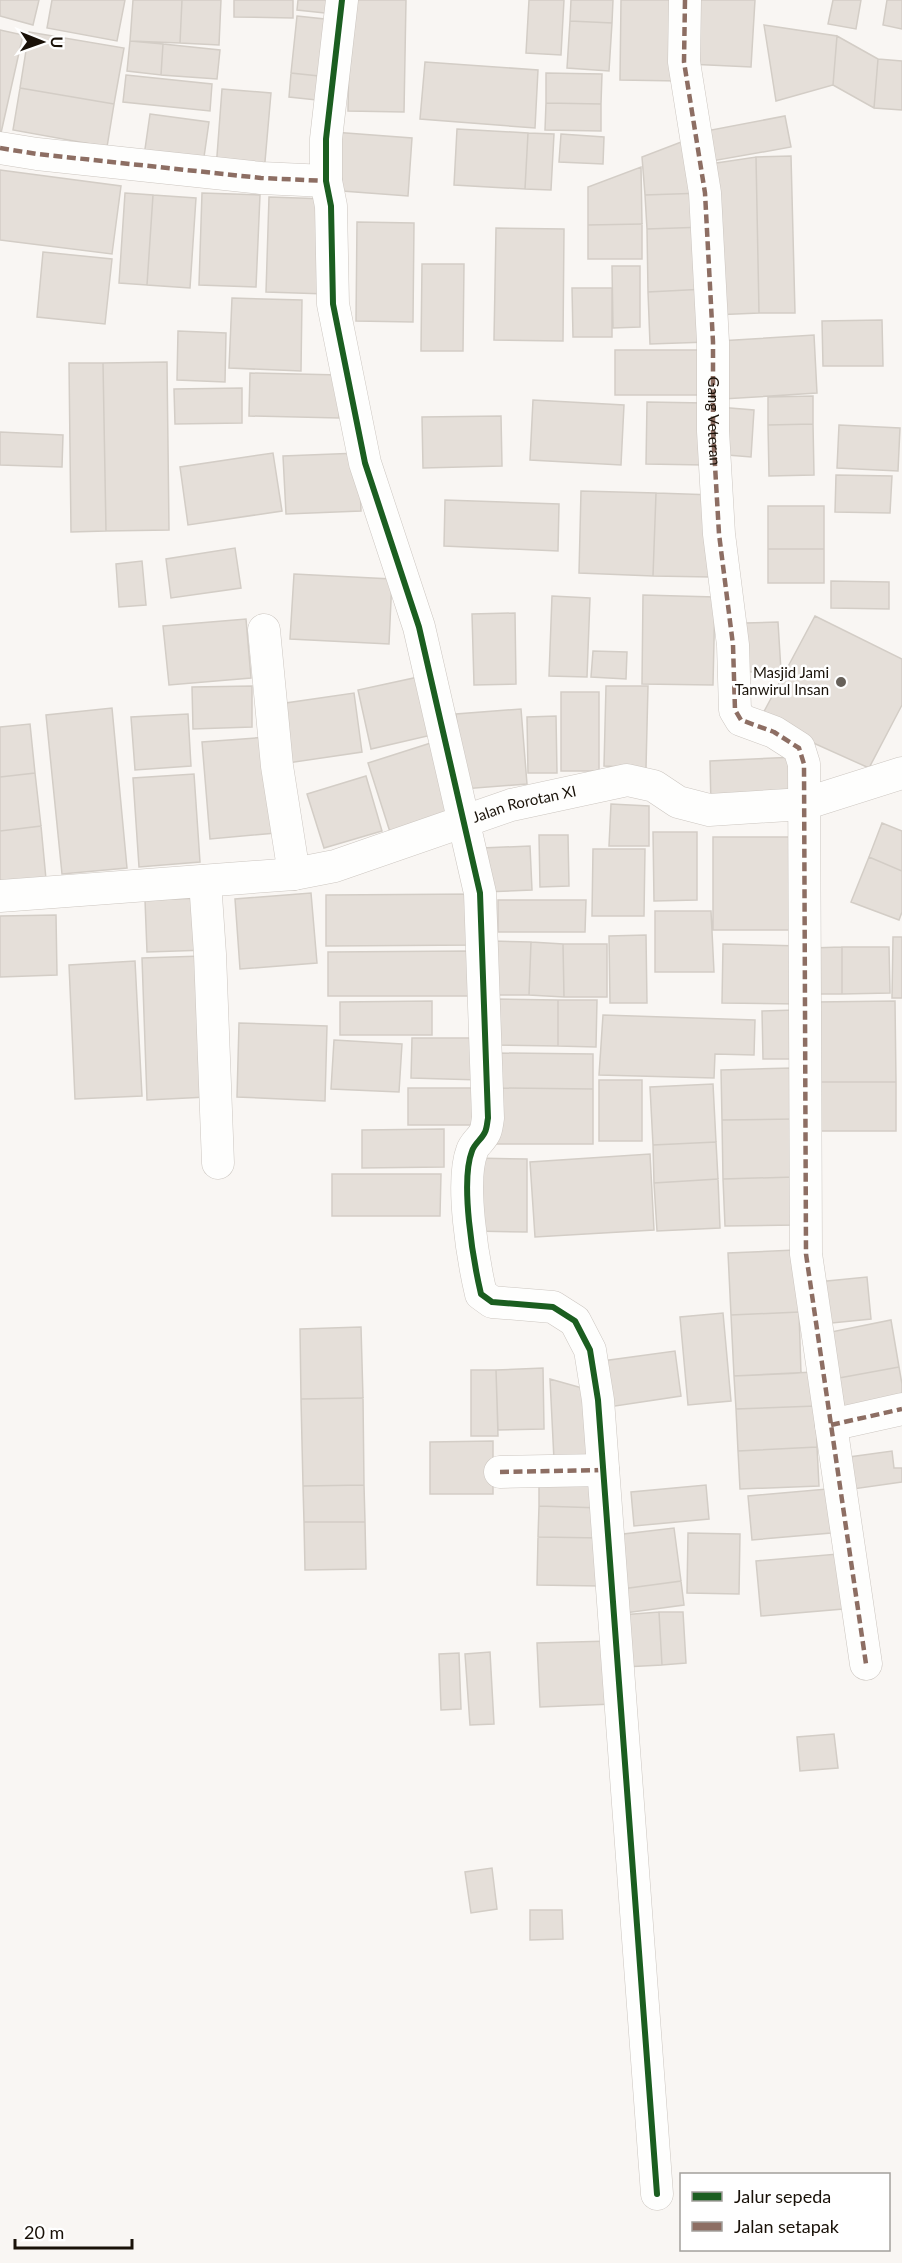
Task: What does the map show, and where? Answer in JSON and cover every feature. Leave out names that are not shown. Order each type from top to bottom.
[{"type":"street","points":[[342,0],[327,139],[326,181],[331,206],[333,304],[365,463],[419,627],[480,892],[488,1118],[485,1133],[472,1149],[468,1170],[470,1231],[474,1265],[481,1294],[492,1302],[553,1307],[575,1321],[590,1350],[598,1400],[657,2194]]},
{"type":"street","name":"Gang Veteran","points":[[685,0],[684,62],[705,193],[713,342],[719,534],[734,645],[735,710],[741,720],[774,732],[799,748],[804,764],[804,804]]},
{"type":"street","points":[[0,148],[237,175],[326,181]]},
{"type":"street","points":[[264,630],[277,766],[294,874]]},
{"type":"street","name":"Jalan Rorotan XI","points":[[0,896],[294,874],[335,866],[512,805],[627,780],[654,786],[678,802],[709,810],[804,804],[902,773]]},
{"type":"street","points":[[804,804],[806,1239],[866,1664]]},
{"type":"street","points":[[205,881],[218,1163]]},
{"type":"street","points":[[831,1425],[902,1409]]},
{"type":"street","points":[[500,1472],[603,1470]]},
{"type":"building","points":[[0,0],[39,0],[33,25],[0,16]]},
{"type":"building","points":[[52,0],[125,0],[117,41],[47,28]]},
{"type":"building","points":[[133,0],[182,0],[180,43],[130,41]]},
{"type":"building","points":[[182,0],[221,0],[219,45],[180,43]]},
{"type":"building","points":[[234,0],[293,0],[293,18],[234,17]]},
{"type":"building","points":[[298,0],[336,0],[334,14],[297,10]]},
{"type":"building","points":[[350,0],[406,0],[404,112],[348,111]]},
{"type":"building","points":[[529,0],[564,0],[561,55],[526,53]]},
{"type":"building","points":[[571,0],[613,0],[612,23],[570,21]]},
{"type":"building","points":[[621,0],[680,0],[679,81],[620,80]]},
{"type":"building","points":[[691,0],[755,0],[751,67],[688,64]]},
{"type":"building","points":[[833,0],[861,0],[856,29],[828,24]]},
{"type":"building","points":[[887,0],[902,0],[902,29],[883,25]]},
{"type":"building","points":[[297,16],[334,20],[328,77],[291,73]]},
{"type":"building","points":[[570,21],[612,23],[609,71],[567,68]]},
{"type":"building","points":[[764,25],[837,36],[833,85],[776,101]]},
{"type":"building","points":[[0,30],[23,35],[1,133],[0,133]]},
{"type":"building","points":[[29,32],[124,48],[114,104],[20,88]]},
{"type":"building","points":[[837,36],[878,59],[874,108],[833,85]]},
{"type":"building","points":[[130,41],[163,44],[161,75],[127,71]]},
{"type":"building","points":[[163,44],[220,50],[217,79],[161,75]]},
{"type":"building","points":[[878,59],[902,61],[902,110],[874,108]]},
{"type":"building","points":[[425,62],[538,70],[535,128],[420,119]]},
{"type":"building","points":[[291,73],[328,77],[326,101],[289,97]]},
{"type":"building","points":[[546,73],[602,74],[601,104],[546,103]]},
{"type":"building","points":[[126,75],[212,84],[210,111],[123,102]]},
{"type":"building","points":[[20,88],[114,104],[107,147],[13,130]]},
{"type":"building","points":[[222,89],[271,93],[264,173],[216,169]]},
{"type":"building","points":[[546,103],[601,104],[601,131],[545,130]]},
{"type":"building","points":[[150,114],[209,122],[203,164],[144,156]]},
{"type":"building","points":[[785,116],[791,147],[712,161],[706,131]]},
{"type":"building","points":[[457,129],[528,133],[525,189],[454,185]]},
{"type":"building","points":[[333,132],[412,138],[408,196],[329,190]]},
{"type":"building","points":[[528,133],[554,134],[551,190],[525,189]]},
{"type":"building","points":[[561,134],[604,137],[603,164],[559,162]]},
{"type":"building","points":[[689,139],[703,193],[645,195],[642,157]]},
{"type":"building","points":[[791,156],[795,313],[759,313],[756,157]]},
{"type":"building","points":[[756,157],[759,313],[713,315],[710,164]]},
{"type":"building","points":[[641,167],[642,224],[588,225],[588,187]]},
{"type":"building","points":[[0,170],[121,186],[112,254],[0,240]]},
{"type":"building","points":[[125,193],[153,195],[147,285],[119,283]]},
{"type":"building","points":[[202,193],[260,195],[256,287],[199,285]]},
{"type":"building","points":[[703,193],[705,227],[647,229],[645,195]]},
{"type":"building","points":[[153,195],[196,198],[190,288],[147,285]]},
{"type":"building","points":[[269,197],[327,199],[326,294],[266,292]]},
{"type":"building","points":[[357,222],[414,223],[413,322],[356,321]]},
{"type":"building","points":[[642,224],[642,259],[588,259],[588,225]]},
{"type":"building","points":[[705,227],[706,289],[648,292],[647,229]]},
{"type":"building","points":[[496,228],[564,229],[563,341],[494,340]]},
{"type":"building","points":[[43,252],[112,259],[105,324],[37,317]]},
{"type":"building","points":[[422,264],[464,264],[463,351],[421,351]]},
{"type":"building","points":[[612,266],[640,266],[640,327],[613,328]]},
{"type":"building","points":[[572,288],[612,288],[612,337],[573,337]]},
{"type":"building","points":[[706,289],[708,342],[650,344],[648,292]]},
{"type":"building","points":[[232,298],[302,300],[301,371],[229,368]]},
{"type":"building","points":[[882,320],[883,366],[823,366],[822,321]]},
{"type":"building","points":[[178,331],[226,333],[225,382],[177,380]]},
{"type":"building","points":[[814,335],[817,393],[723,399],[719,341]]},
{"type":"building","points":[[615,350],[712,350],[712,395],[615,395]]},
{"type":"building","points":[[167,362],[169,530],[106,531],[103,363]]},
{"type":"building","points":[[69,363],[103,363],[106,531],[71,532]]},
{"type":"building","points":[[250,373],[340,375],[339,418],[249,416]]},
{"type":"building","points":[[242,388],[242,423],[175,424],[174,389]]},
{"type":"building","points":[[813,396],[813,424],[768,425],[768,397]]},
{"type":"building","points":[[533,400],[624,405],[621,465],[530,460]]},
{"type":"building","points":[[647,402],[705,403],[704,465],[646,464]]},
{"type":"building","points":[[718,407],[754,410],[751,457],[715,454]]},
{"type":"building","points":[[501,416],[502,466],[423,468],[422,417]]},
{"type":"building","points":[[813,424],[814,475],[769,476],[768,425]]},
{"type":"building","points":[[839,425],[900,428],[898,471],[837,468]]},
{"type":"building","points":[[0,432],[63,435],[62,467],[0,465]]},
{"type":"building","points":[[273,453],[282,511],[188,525],[180,467]]},
{"type":"building","points":[[359,453],[361,511],[286,514],[283,456]]},
{"type":"building","points":[[836,475],[892,476],[890,513],[835,512]]},
{"type":"building","points":[[581,491],[656,493],[653,576],[579,573]]},
{"type":"building","points":[[656,493],[714,495],[711,577],[653,576]]},
{"type":"building","points":[[445,500],[559,504],[558,551],[444,546]]},
{"type":"building","points":[[768,506],[824,506],[824,549],[768,549]]},
{"type":"building","points":[[235,548],[241,588],[171,598],[166,559]]},
{"type":"building","points":[[768,549],[824,549],[824,583],[768,583]]},
{"type":"building","points":[[142,561],[146,605],[119,607],[116,564]]},
{"type":"building","points":[[294,574],[392,579],[389,644],[290,639]]},
{"type":"building","points":[[831,581],[889,582],[889,609],[831,608]]},
{"type":"building","points":[[643,595],[715,597],[713,685],[642,684]]},
{"type":"building","points":[[552,596],[590,598],[587,677],[549,676]]},
{"type":"building","points":[[515,613],[516,684],[474,685],[472,614]]},
{"type":"building","name":"Masjid Jami Tanwirul Insan","points":[[815,616],[902,659],[902,705],[869,768],[760,719]]},
{"type":"building","points":[[246,619],[251,678],[169,685],[163,626]]},
{"type":"building","points":[[778,622],[781,671],[748,672],[746,623]]},
{"type":"building","points":[[593,651],[627,652],[626,679],[591,677]]},
{"type":"building","points":[[423,676],[436,734],[371,749],[358,690]]},
{"type":"building","points":[[252,686],[252,727],[193,729],[192,687]]},
{"type":"building","points":[[606,686],[648,686],[646,768],[604,766]]},
{"type":"building","points":[[561,692],[599,692],[599,771],[561,771]]},
{"type":"building","points":[[354,693],[362,752],[288,763],[279,704]]},
{"type":"building","points":[[112,708],[127,868],[62,874],[46,715]]},
{"type":"building","points":[[521,709],[527,784],[463,789],[456,714]]},
{"type":"building","points":[[188,714],[191,766],[135,770],[131,717]]},
{"type":"building","points":[[556,716],[557,773],[528,773],[527,717]]},
{"type":"building","points":[[30,724],[35,773],[0,777],[0,727]]},
{"type":"building","points":[[268,737],[276,833],[210,839],[202,742]]},
{"type":"building","points":[[437,741],[459,810],[390,832],[368,763]]},
{"type":"building","points":[[796,757],[798,801],[711,806],[710,761]]},
{"type":"building","points":[[35,773],[41,826],[0,831],[0,777]]},
{"type":"building","points":[[194,774],[200,862],[139,867],[133,778]]},
{"type":"building","points":[[366,776],[382,831],[324,848],[307,794]]},
{"type":"building","points":[[611,804],[649,806],[649,846],[609,846]]},
{"type":"building","points":[[882,823],[902,831],[902,871],[869,857]]},
{"type":"building","points":[[41,826],[46,879],[0,884],[0,831]]},
{"type":"building","points":[[653,832],[697,832],[697,900],[654,901]]},
{"type":"building","points":[[539,835],[568,835],[569,886],[540,887]]},
{"type":"building","points":[[713,837],[802,837],[803,930],[713,930]]},
{"type":"building","points":[[530,846],[532,890],[484,892],[482,848]]},
{"type":"building","points":[[593,849],[645,849],[644,916],[592,916]]},
{"type":"building","points":[[869,857],[902,871],[902,912],[899,920],[851,902]]},
{"type":"building","points":[[311,893],[317,963],[240,969],[235,899]]},
{"type":"building","points":[[479,894],[479,945],[326,946],[326,895]]},
{"type":"building","points":[[205,898],[207,950],[147,952],[145,900]]},
{"type":"building","points":[[498,900],[586,900],[585,932],[498,932]]},
{"type":"building","points":[[655,911],[711,911],[714,972],[655,972]]},
{"type":"building","points":[[56,915],[57,975],[0,977],[0,916]]},
{"type":"building","points":[[646,935],[647,1003],[610,1003],[609,936]]},
{"type":"building","points":[[893,937],[902,937],[902,998],[892,998]]},
{"type":"building","points":[[492,941],[531,942],[529,995],[491,995]]},
{"type":"building","points":[[531,942],[563,944],[564,997],[529,995]]},
{"type":"building","points":[[563,944],[607,944],[607,997],[564,997]]},
{"type":"building","points":[[723,944],[800,946],[799,1004],[722,1003]]},
{"type":"building","points":[[842,947],[842,994],[812,994],[811,948]]},
{"type":"building","points":[[842,947],[889,947],[890,993],[842,994]]},
{"type":"building","points":[[469,951],[469,996],[328,996],[328,952]]},
{"type":"building","points":[[202,956],[207,1097],[147,1100],[142,958]]},
{"type":"building","points":[[135,961],[142,1096],[75,1099],[69,965]]},
{"type":"building","points":[[495,999],[558,1000],[558,1046],[494,1045]]},
{"type":"building","points":[[558,1000],[597,1000],[596,1047],[558,1046]]},
{"type":"building","points":[[432,1001],[432,1035],[340,1035],[340,1002]]},
{"type":"building","points":[[895,1001],[896,1082],[817,1082],[816,1002]]},
{"type":"building","points":[[796,1010],[797,1059],[763,1059],[762,1011]]},
{"type":"building","points":[[603,1015],[755,1020],[754,1055],[715,1054],[714,1078],[599,1075]]},
{"type":"building","points":[[239,1023],[327,1026],[325,1101],[237,1097]]},
{"type":"building","points":[[412,1038],[480,1038],[480,1080],[411,1078]]},
{"type":"building","points":[[334,1040],[402,1044],[399,1092],[331,1089]]},
{"type":"building","points":[[496,1053],[593,1054],[593,1089],[496,1088]]},
{"type":"building","points":[[792,1068],[794,1119],[722,1120],[721,1070]]},
{"type":"building","points":[[599,1080],[642,1080],[642,1141],[599,1141]]},
{"type":"building","points":[[817,1082],[896,1082],[896,1131],[817,1131]]},
{"type":"building","points":[[713,1084],[716,1142],[653,1145],[650,1087]]},
{"type":"building","points":[[408,1088],[483,1088],[484,1125],[408,1125]]},
{"type":"building","points":[[496,1088],[593,1089],[593,1144],[496,1144]]},
{"type":"building","points":[[794,1119],[794,1177],[723,1179],[722,1120]]},
{"type":"building","points":[[444,1129],[444,1167],[362,1168],[362,1130]]},
{"type":"building","points":[[716,1142],[718,1179],[654,1183],[653,1145]]},
{"type":"building","points":[[650,1154],[654,1230],[535,1237],[530,1162]]},
{"type":"building","points":[[472,1158],[527,1159],[527,1232],[472,1231]]},
{"type":"building","points":[[332,1174],[441,1174],[440,1216],[332,1216]]},
{"type":"building","points":[[794,1177],[796,1225],[725,1226],[723,1179]]},
{"type":"building","points":[[718,1179],[720,1228],[657,1231],[654,1183]]},
{"type":"building","points":[[795,1250],[799,1312],[731,1315],[728,1253]]},
{"type":"building","points":[[867,1277],[871,1319],[822,1324],[817,1282]]},
{"type":"building","points":[[799,1312],[801,1373],[734,1376],[731,1315]]},
{"type":"building","points":[[723,1313],[731,1401],[688,1405],[680,1317]]},
{"type":"building","points":[[891,1320],[899,1367],[839,1378],[831,1332]]},
{"type":"building","points":[[361,1327],[363,1398],[301,1399],[300,1329]]},
{"type":"building","points":[[675,1351],[681,1396],[602,1408],[595,1362]]},
{"type":"building","points":[[899,1367],[902,1407],[846,1418],[839,1378]]},
{"type":"building","points":[[543,1368],[544,1429],[498,1430],[496,1370]]},
{"type":"building","points":[[471,1370],[496,1370],[498,1436],[471,1436]]},
{"type":"building","points":[[814,1372],[816,1406],[736,1409],[734,1376]]},
{"type":"building","points":[[550,1379],[593,1391],[594,1460],[554,1460]]},
{"type":"building","points":[[363,1398],[364,1485],[303,1486],[301,1399]]},
{"type":"building","points":[[816,1406],[817,1447],[738,1451],[736,1409]]},
{"type":"building","points":[[493,1441],[493,1494],[430,1494],[430,1442]]},
{"type":"building","points":[[817,1447],[819,1486],[740,1489],[738,1451]]},
{"type":"building","points":[[892,1451],[894,1468],[902,1468],[902,1482],[846,1490],[842,1458]]},
{"type":"building","points":[[539,1473],[602,1474],[601,1508],[539,1506]]},
{"type":"building","points":[[364,1485],[365,1522],[304,1522],[303,1486]]},
{"type":"building","points":[[706,1485],[709,1519],[634,1526],[631,1492]]},
{"type":"building","points":[[827,1489],[831,1533],[752,1540],[748,1496]]},
{"type":"building","points":[[539,1506],[601,1508],[601,1538],[538,1537]]},
{"type":"building","points":[[304,1522],[365,1522],[366,1569],[305,1570]]},
{"type":"building","points":[[674,1528],[681,1581],[622,1589],[615,1535]]},
{"type":"building","points":[[688,1533],[740,1534],[739,1594],[687,1593]]},
{"type":"building","points":[[538,1537],[601,1538],[600,1586],[537,1585]]},
{"type":"building","points":[[838,1554],[843,1609],[761,1616],[756,1561]]},
{"type":"building","points":[[681,1581],[684,1605],[625,1613],[622,1589]]},
{"type":"building","points":[[659,1612],[662,1665],[624,1667],[621,1615]]},
{"type":"building","points":[[659,1612],[683,1612],[686,1663],[662,1665]]},
{"type":"building","points":[[610,1641],[613,1704],[540,1707],[537,1643]]},
{"type":"building","points":[[490,1652],[494,1724],[470,1725],[465,1654]]},
{"type":"building","points":[[459,1653],[461,1709],[441,1710],[439,1654]]},
{"type":"building","points":[[834,1734],[838,1768],[800,1771],[797,1737]]},
{"type":"building","points":[[492,1868],[497,1909],[471,1913],[465,1872]]},
{"type":"building","points":[[530,1910],[562,1910],[563,1939],[530,1940]]},
{"type":"marked path","points":[[685,0],[684,62],[705,193],[713,342],[713,431],[719,534],[733,645],[735,710],[741,720],[774,732],[799,748],[804,764],[806,1254],[866,1664]]},
{"type":"marked path","points":[[0,148],[261,178],[326,181]]},
{"type":"marked path","points":[[831,1425],[902,1409]]},
{"type":"marked path","points":[[500,1472],[603,1470]]},
{"type":"cycle path","points":[[342,0],[326,139],[326,181],[331,206],[333,304],[365,463],[419,627],[480,893],[488,1118],[486,1130],[473,1148],[467,1182],[467,1201],[475,1262],[481,1294],[492,1302],[553,1307],[575,1321],[590,1350],[598,1400],[657,2194]]},
{"type":"place","name":"Masjid Jami Tanwirul Insan","points":[[841,682]]}]
